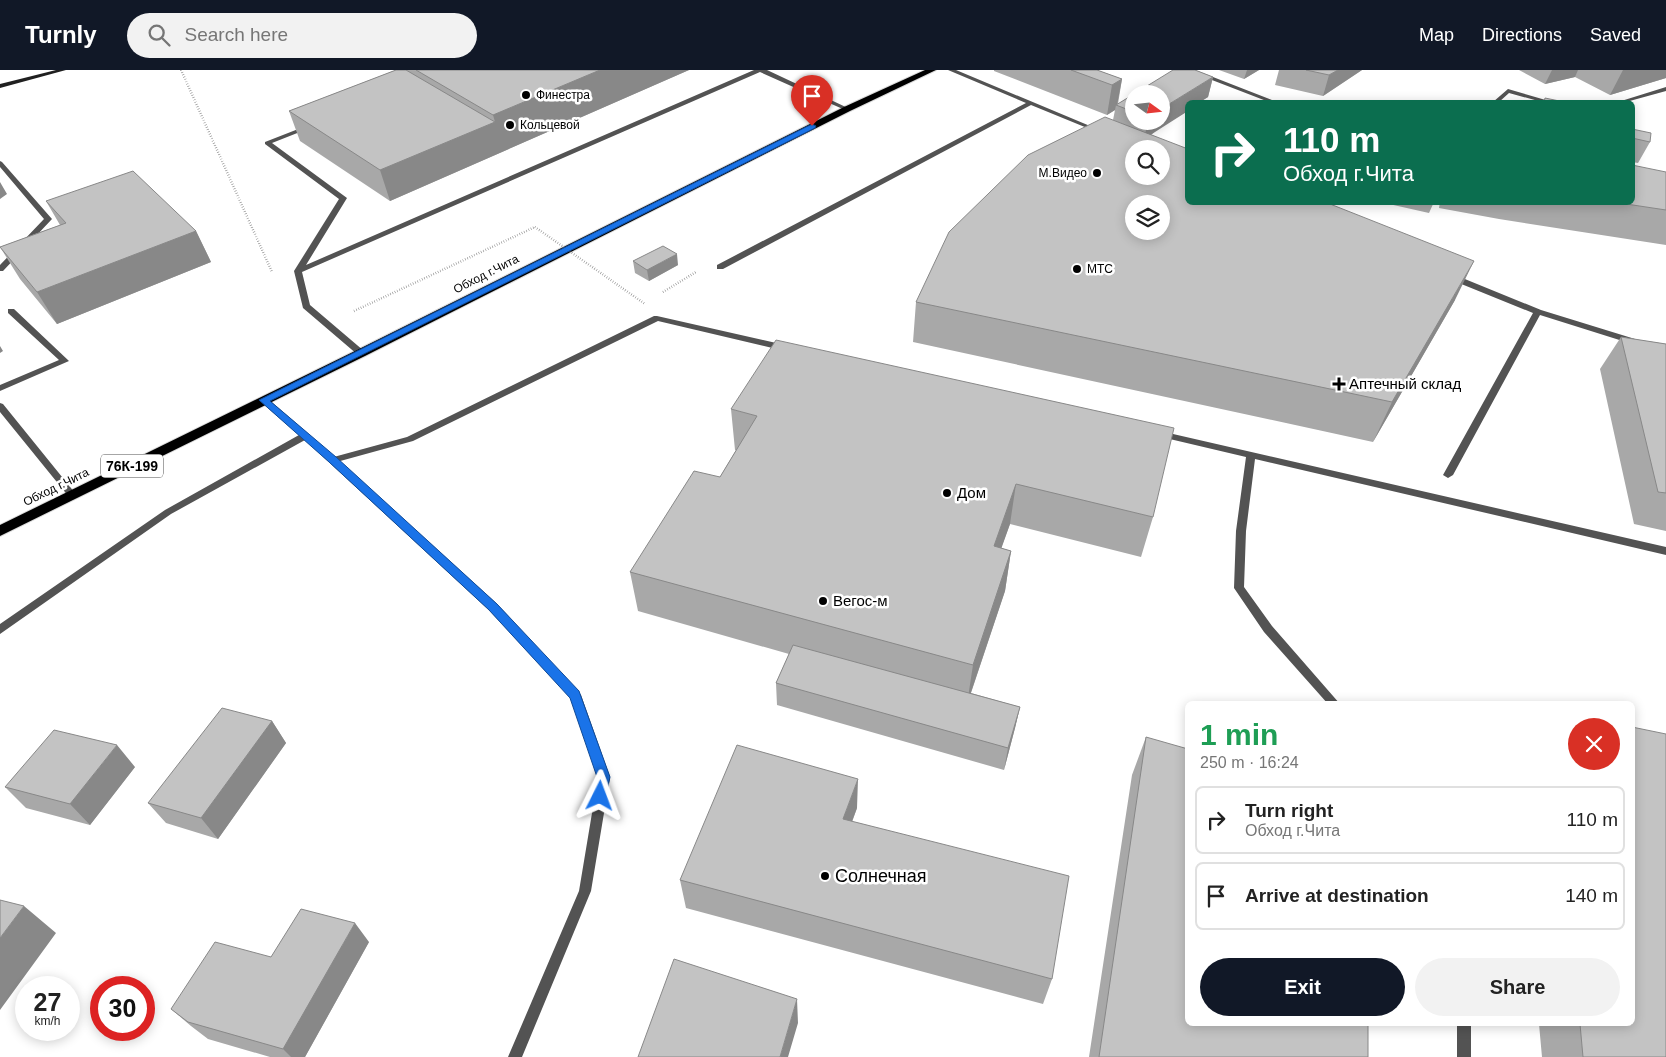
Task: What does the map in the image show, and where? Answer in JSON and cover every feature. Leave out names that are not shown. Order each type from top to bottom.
[{"type":"highway","name":"Обход г.Чита","points":[[0,531],[362,353],[847,109],[932,70]]},
{"type":"main road","points":[[0,86],[40,73],[63,70]]},
{"type":"street","points":[[298,271],[760,70],[847,109]]},
{"type":"street","points":[[951,70],[1105,134]]},
{"type":"street","points":[[1189,70],[1269,100]]},
{"type":"street","points":[[1628,100],[1666,89]]},
{"type":"street","points":[[1498,100],[1508,91],[1540,100]]},
{"type":"street","points":[[720,267],[1031,103]]},
{"type":"street","points":[[313,126],[267,143],[343,198],[298,271],[306,306],[362,353]]},
{"type":"street","points":[[0,163],[48,220],[0,269]]},
{"type":"street","points":[[1446,274],[1538,312],[1638,343]]},
{"type":"street","points":[[0,388],[65,361],[11,311]]},
{"type":"street","points":[[1448,475],[1538,312]]},
{"type":"street","points":[[333,460],[410,439],[657,318],[794,350]]},
{"type":"street","points":[[264,400],[333,460],[493,607],[575,695],[604,777],[585,891],[515,1057]]},
{"type":"street","points":[[0,406],[72,495]]},
{"type":"street","points":[[1153,432],[1666,550]]},
{"type":"street","points":[[0,630],[168,512],[305,436]]},
{"type":"street","points":[[1251,455],[1241,531],[1239,588],[1268,629],[1332,701]]},
{"type":"street","points":[[1464,1026],[1464,1057]]},
{"type":"path","points":[[181,70],[274,276]]},
{"type":"path","points":[[327,324],[535,227],[645,304],[652,299]]},
{"type":"path","points":[[660,294],[697,272]]},
{"type":"building","points":[[396,70],[406,70],[495,122],[380,170],[289,111]]},
{"type":"building","points":[[416,70],[600,70],[493,115]]},
{"type":"building","points":[[1071,70],[1097,70],[1122,79],[1112,85]]},
{"type":"building","points":[[1173,70],[1195,70],[1213,77],[1170,103],[1170,85],[1149,85]]},
{"type":"building","points":[[1306,70],[1338,70],[1329,75]]},
{"type":"building","points":[[1125,100],[1125,108],[1116,105]]},
{"type":"building","points":[[1105,117],[1125,125],[1125,130],[1139,130],[1165,140],[1125,140],[1125,185],[1170,185],[1170,142],[1185,148],[1185,205],[1333,205],[1474,261],[1392,402],[916,302],[949,232],[1028,155]]},
{"type":"building","points":[[1635,130],[1651,133],[1650,142],[1635,139]]},
{"type":"building","points":[[1635,166],[1666,172],[1666,210],[1633,205],[1635,205]]},
{"type":"building","points":[[133,171],[196,231],[37,292],[0,247],[66,223],[46,201]]},
{"type":"building","points":[[663,246],[677,254],[647,270],[633,261]]},
{"type":"building","points":[[1621,337],[1666,344],[1666,493],[1658,492]]},
{"type":"building","points":[[776,340],[1174,428],[1153,517],[1016,484],[994,546],[1011,551],[973,665],[630,572],[694,471],[720,477],[757,416],[731,409]]},
{"type":"building","points":[[793,645],[1020,707],[1008,748],[776,683]]},
{"type":"building","points":[[222,708],[272,721],[201,818],[148,803]]},
{"type":"building","points":[[1635,728],[1666,734],[1666,1057],[1583,1057],[1580,1026],[1635,1026]]},
{"type":"building","points":[[54,730],[117,745],[70,804],[5,787]]},
{"type":"building","points":[[1146,737],[1185,748],[1185,1026],[1368,1026],[1368,1057],[1099,1057]]},
{"type":"building","name":"Солнечная","points":[[737,745],[858,779],[843,819],[1069,876],[1052,979],[680,880]]},
{"type":"building","points":[[0,900],[24,906],[0,938]]},
{"type":"building","points":[[301,909],[355,923],[283,1049],[188,1022],[171,1009],[215,942],[271,957]]},
{"type":"building","points":[[674,959],[797,999],[780,1057],[638,1057]]},
{"type":"place","name":"Финестра","points":[[526,95]]},
{"type":"place","name":"Кольцевой","points":[[510,125]]},
{"type":"place","name":"М.Видео","points":[[1097,173]]},
{"type":"place","name":"МТС","points":[[1077,269]]},
{"type":"place","name":"Аптечный склад","points":[[1339,384]]},
{"type":"place","name":"Дом","points":[[947,493]]},
{"type":"place","name":"Вегос-м","points":[[823,601]]},
{"type":"place","name":"Солнечная","points":[[825,876]]},
{"type":"route","points":[[600,796],[604,777],[575,695],[493,607],[333,460],[264,400],[362,353],[447,308],[812,126]]}]
